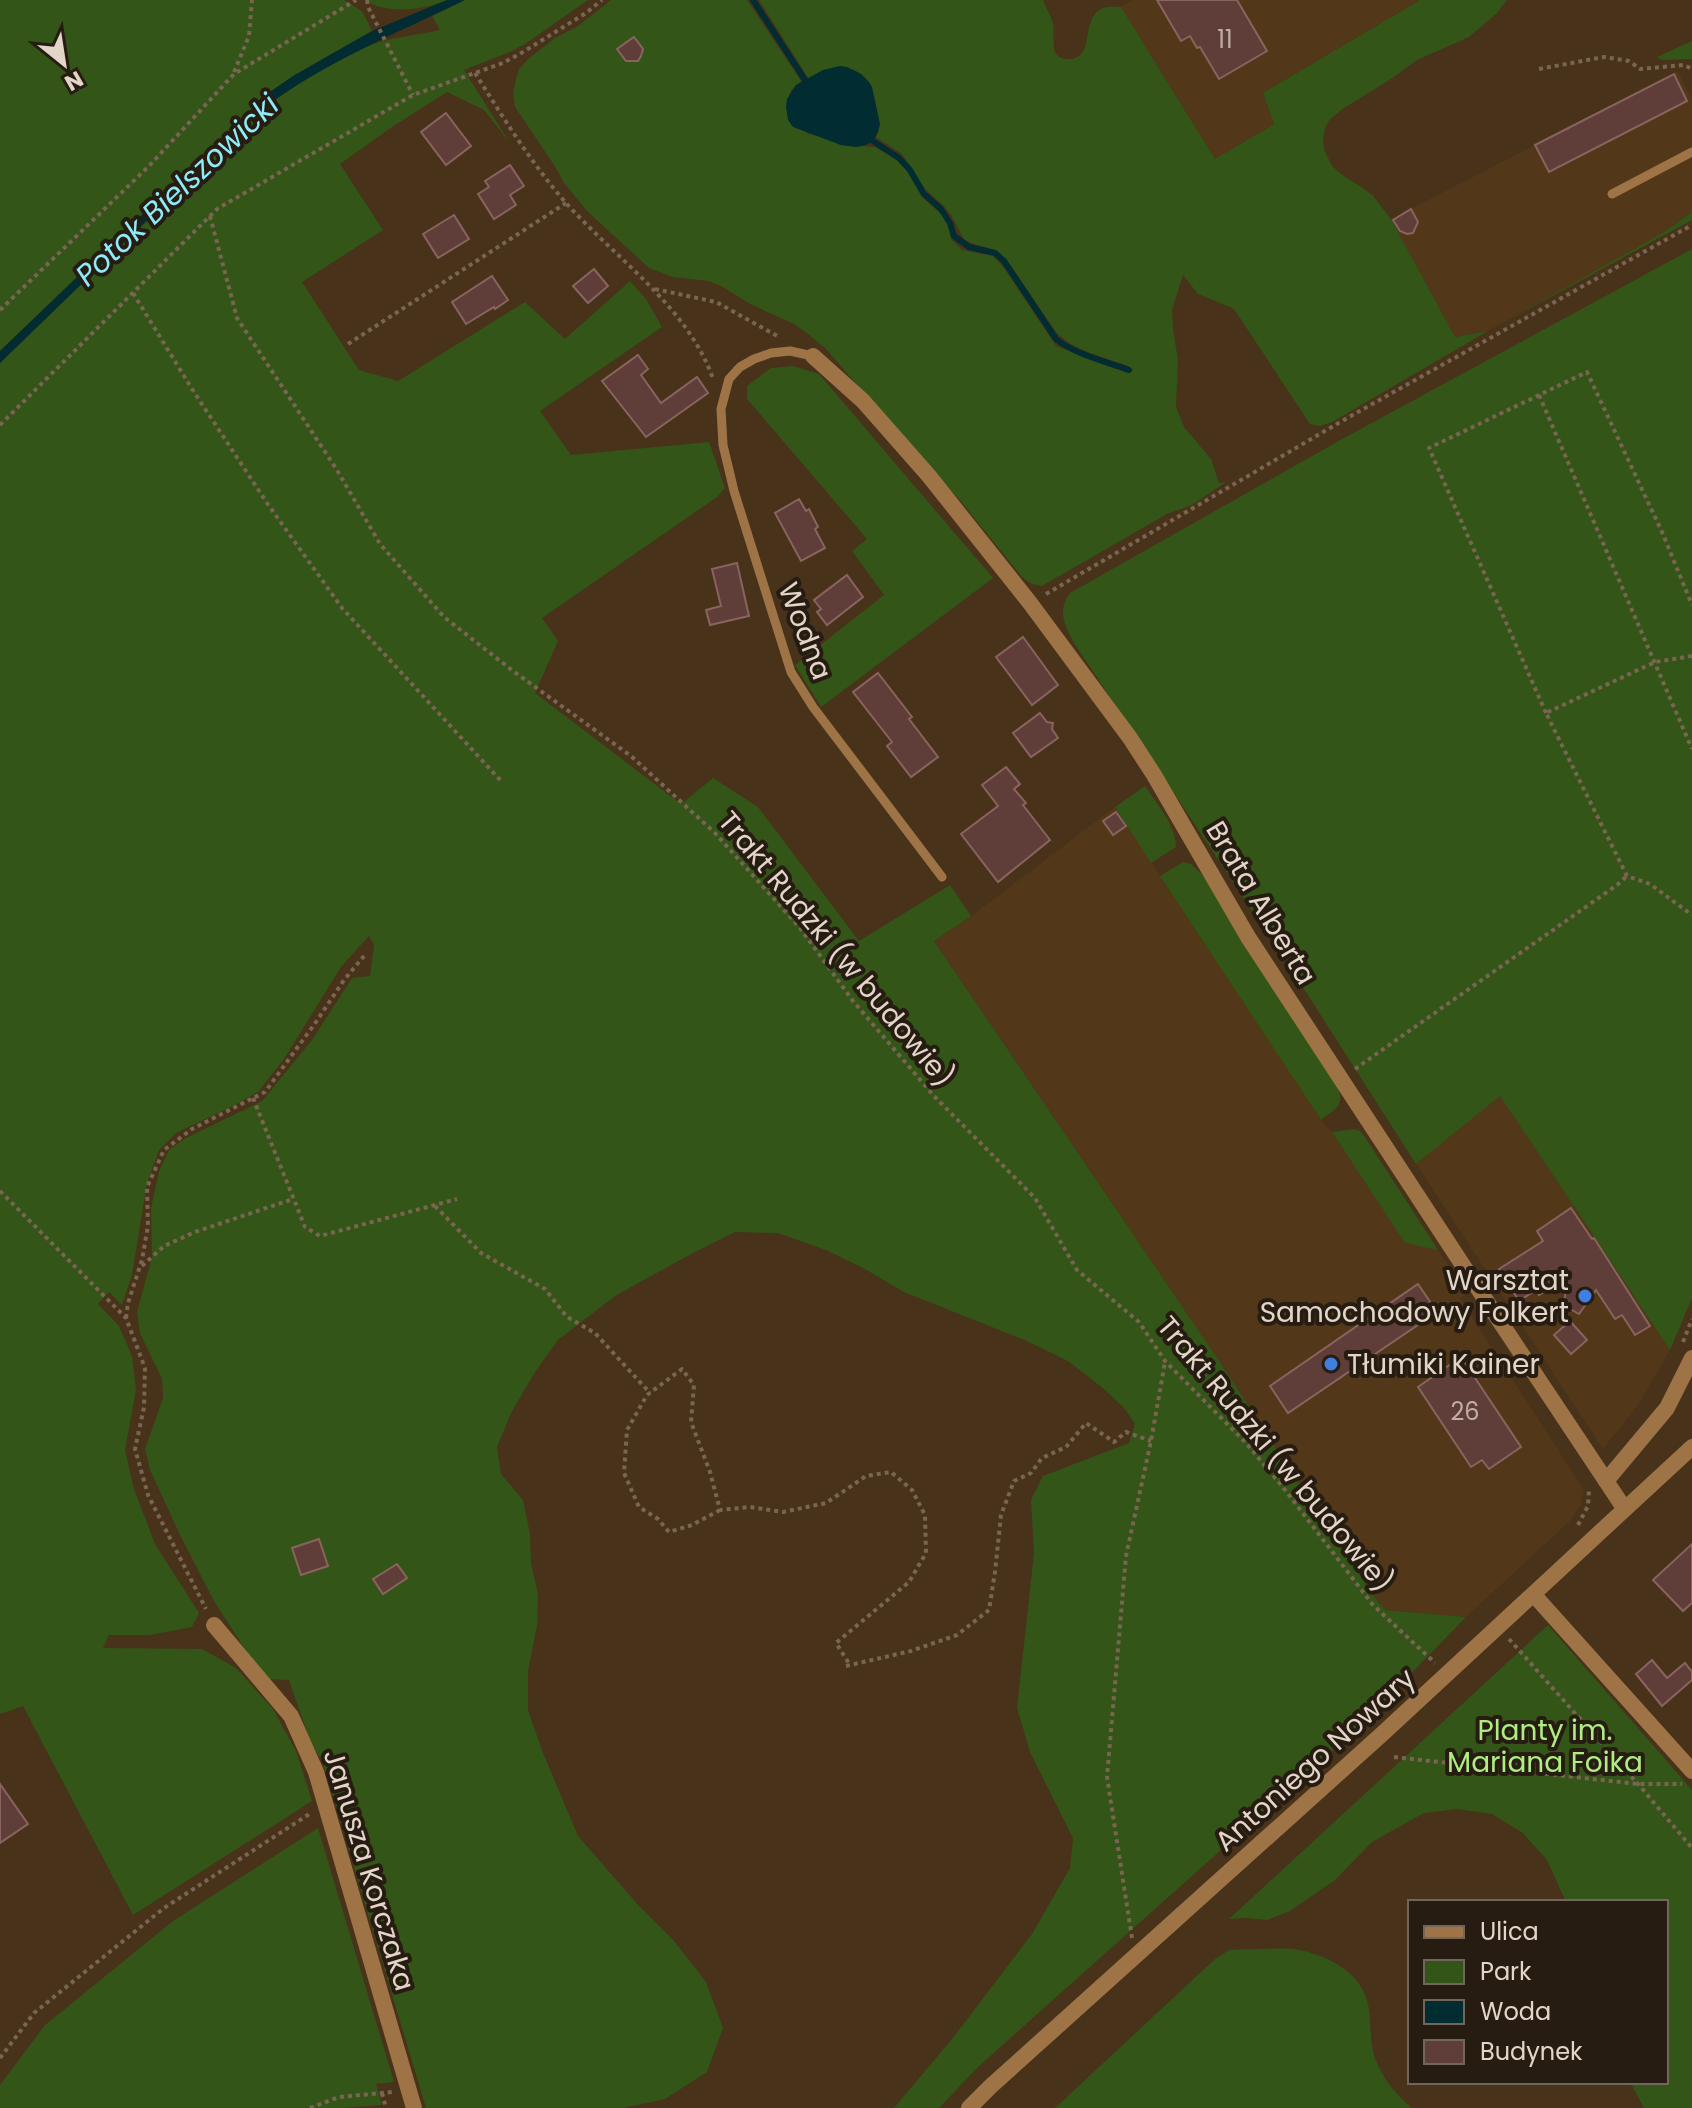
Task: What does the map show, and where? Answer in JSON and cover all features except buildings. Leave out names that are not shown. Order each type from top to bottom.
[{"type":"street","name":"Brata Alberta","points":[[813,356],[863,401],[929,476],[1030,603],[1154,775],[1248,937],[1624,1508]]},
{"type":"street","points":[[1606,1481],[1667,1408],[1692,1358]]},
{"type":"street","name":"Antoniego Nowary","points":[[969,2108],[1534,1595],[1692,1447]]},
{"type":"street","points":[[1534,1595],[1692,1771]]},
{"type":"street","name":"Janusza Korczaka","points":[[214,1625],[291,1716],[316,1772],[414,2108]]},
{"type":"lane","points":[[1612,194],[1692,152]]},
{"type":"lane","name":"Wodna","points":[[813,356],[790,351],[771,353],[740,367],[729,379],[721,409],[723,445],[734,491],[791,672],[813,707],[942,877]]},
{"type":"path","points":[[234,74],[249,36],[252,0]]},
{"type":"path","points":[[0,310],[149,166],[234,74],[356,0],[368,7]]},
{"type":"path","points":[[367,0],[413,95]]},
{"type":"path","points":[[0,425],[217,209],[413,95],[503,63],[602,0]]},
{"type":"path","points":[[1539,69],[1604,57],[1629,61],[1640,69],[1684,65],[1692,69]]},
{"type":"path","points":[[475,73],[521,145],[566,203],[652,288],[695,341],[712,375],[721,409]]},
{"type":"path","points":[[348,344],[566,203]]},
{"type":"path","name":"Trakt Rudzki (w budowie)","points":[[210,216],[237,318],[337,470],[380,544],[444,617],[631,756],[715,833],[800,928],[853,1001],[934,1096],[1035,1198],[1077,1270],[1139,1322],[1165,1361],[1245,1442],[1282,1486],[1373,1605],[1435,1663]]},
{"type":"path","points":[[1030,603],[1342,421],[1692,225]]},
{"type":"path","points":[[652,288],[716,302],[785,341]]},
{"type":"path","points":[[133,293],[267,503],[342,608],[501,781]]},
{"type":"path","points":[[1692,605],[1662,532],[1587,372],[1429,448],[1546,713],[1627,876],[1650,884],[1692,915]]},
{"type":"path","points":[[1539,394],[1692,749]]},
{"type":"path","points":[[1546,713],[1655,662],[1692,656]]},
{"type":"path","points":[[1341,1078],[1627,876]]},
{"type":"path","points":[[126,1318],[148,1226],[147,1187],[164,1150],[192,1129],[265,1092],[364,956]]},
{"type":"path","points":[[253,1098],[305,1227],[320,1236],[457,1199]]},
{"type":"path","points":[[0,1191],[126,1318],[145,1368],[144,1407],[135,1449],[148,1495],[214,1625]]},
{"type":"path","points":[[140,1267],[164,1246],[195,1232],[294,1199]]},
{"type":"path","points":[[435,1206],[481,1253],[545,1289],[567,1317],[595,1333],[650,1393]]},
{"type":"path","points":[[1132,1941],[1107,1777],[1126,1556],[1165,1361]]},
{"type":"path","points":[[720,1510],[691,1422],[694,1385],[682,1369],[647,1395],[627,1430],[624,1473],[639,1507],[658,1519],[669,1532],[692,1525],[720,1510],[750,1507],[783,1512],[826,1503],[866,1476],[891,1472],[912,1490],[925,1515],[926,1553],[909,1582],[836,1643],[848,1665],[911,1651],[957,1635],[989,1610],[1001,1515],[1014,1481],[1031,1473],[1042,1458],[1066,1447],[1086,1423],[1114,1442],[1126,1432],[1151,1441]]},
{"type":"path","points":[[1515,1646],[1692,1848]]},
{"type":"path","points":[[1394,1757],[1638,1784],[1692,1784]]},
{"type":"path","points":[[0,2058],[34,2013],[164,1908],[326,1803]]},
{"type":"path","points":[[310,2108],[339,2097],[408,2091]]},
{"type":"path","points":[[382,2093],[386,2108]]},
{"type":"shaded area","points":[[1132,0],[1420,0],[1263,93],[1274,124],[1215,159],[1121,7]]},
{"type":"shaded area","points":[[1678,71],[1692,98],[1692,212],[1664,232],[1488,331],[1455,337],[1391,219]]},
{"type":"shaded area","points":[[1115,807],[1405,1242],[1438,1250],[1467,1294],[1460,1298],[1584,1490],[1581,1505],[1569,1522],[1466,1617],[1384,1610],[934,941]]},
{"type":"shaded area","points":[[1499,1094],[1670,1350],[1639,1404],[1603,1449],[1416,1164]]},
{"type":"green space","points":[[0,0],[344,0],[362,11],[372,31],[270,92],[0,351]]},
{"type":"green space","points":[[365,0],[447,0],[428,6],[395,9]]},
{"type":"green space","points":[[465,0],[588,0],[525,44],[464,70],[510,143],[484,110],[447,92],[340,164],[383,230],[302,282],[359,370],[398,381],[525,302],[565,339],[630,281],[646,299],[662,327],[540,411],[571,455],[709,442],[725,488],[717,497],[542,618],[558,641],[535,693],[681,804],[713,778],[758,807],[859,941],[950,885],[971,916],[934,941],[1224,1368],[1373,1595],[1385,1610],[1466,1617],[1360,1726],[978,2067],[939,2108],[894,2108],[952,2039],[1032,1934],[1070,1868],[1073,1838],[1030,1752],[1017,1708],[1034,1553],[1031,1500],[1043,1476],[1129,1443],[1135,1424],[1125,1409],[1104,1389],[1068,1361],[1027,1341],[904,1292],[826,1250],[778,1233],[735,1232],[615,1296],[558,1340],[511,1413],[497,1447],[501,1474],[523,1500],[538,1594],[537,1625],[528,1672],[528,1710],[578,1836],[674,1941],[706,1982],[723,2028],[707,2072],[665,2099],[623,2108],[426,2108],[323,1763],[310,1741],[289,1680],[269,1679],[255,1665],[214,1601],[150,1470],[145,1449],[163,1398],[162,1379],[140,1333],[137,1312],[152,1257],[151,1208],[159,1171],[169,1150],[186,1138],[262,1101],[312,1040],[352,978],[370,976],[374,945],[369,936],[341,967],[284,1059],[259,1091],[176,1133],[159,1150],[147,1183],[132,1275],[122,1305],[109,1292],[98,1304],[119,1326],[132,1356],[136,1390],[125,1450],[134,1489],[155,1544],[199,1613],[192,1627],[150,1635],[109,1635],[103,1648],[202,1649],[236,1668],[273,1709],[296,1751],[312,1801],[133,1915],[23,1706],[0,1714],[0,363],[261,110],[315,73],[358,50],[440,30],[432,16]]},
{"type":"green space","points":[[611,0],[747,0],[801,81],[791,90],[786,107],[808,134],[841,145],[875,147],[898,161],[922,197],[942,215],[951,239],[962,250],[993,256],[1004,268],[1056,346],[1129,373],[1129,366],[1080,349],[1056,332],[1007,260],[995,250],[964,239],[951,215],[925,189],[902,154],[876,137],[879,129],[872,89],[865,78],[851,69],[843,68],[809,79],[759,0],[1043,0],[1053,24],[1055,51],[1061,58],[1068,59],[1078,57],[1084,50],[1096,12],[1106,7],[1121,7],[1215,159],[1274,124],[1263,93],[1420,0],[1507,0],[1469,37],[1417,60],[1344,108],[1330,119],[1323,138],[1324,149],[1332,166],[1373,196],[1391,219],[1455,337],[1488,331],[1332,422],[1320,426],[1310,424],[1236,312],[1198,294],[1183,275],[1172,310],[1178,361],[1176,407],[1184,427],[1211,459],[1219,483],[1226,482],[1192,505],[1167,514],[1042,586],[1032,584],[1022,577],[959,499],[826,349],[794,324],[750,304],[723,287],[709,281],[673,277],[649,268],[588,212],[564,183],[515,107],[513,92],[516,79],[519,69],[528,59]]},
{"type":"green space","points":[[1692,41],[1692,59],[1662,60],[1657,57]]},
{"type":"green space","points":[[1692,212],[1692,220],[1488,331],[1664,232]]},
{"type":"green space","points":[[1692,249],[1692,1298],[1670,1350],[1500,1096],[1416,1164],[1295,975],[1074,643],[1063,612],[1070,593],[1344,438]]},
{"type":"green space","points":[[793,366],[819,374],[993,578],[821,707],[795,665],[884,595],[852,551],[867,539],[747,399],[747,386],[771,368]]},
{"type":"green space","points":[[1145,786],[1169,823],[1176,847],[1151,863],[1115,807]]},
{"type":"green space","points":[[1183,862],[1191,864],[1206,878],[1338,1088],[1339,1104],[1321,1120],[1160,876]]},
{"type":"green space","points":[[1354,1129],[1365,1137],[1438,1250],[1405,1243],[1332,1132]]},
{"type":"green space","name":"Planty im. Mariana Foika","points":[[1548,1625],[1692,1790],[1692,2108],[1644,2108],[1631,2084],[1668,2084],[1668,1900],[1565,1900],[1547,1860],[1523,1833],[1492,1814],[1457,1809],[1424,1813],[1372,1842],[1335,1880],[1290,1911],[1267,1920],[1229,1919]]},
{"type":"green space","points":[[318,1828],[394,2082],[376,2084],[382,2105],[343,2108],[0,2108],[0,2085],[45,2025],[173,1921]]},
{"type":"green space","points":[[1283,1948],[1304,1951],[1332,1961],[1356,1980],[1366,1997],[1378,2066],[1390,2086],[1412,2108],[1055,2108],[1215,1959],[1229,1950]]},
{"type":"water","name":"Potok Bielszowicki","points":[[447,0],[465,0],[334,64],[261,110],[0,363],[0,351],[270,92],[372,31]]},
{"type":"water","points":[[840,66],[861,74],[872,87],[880,124],[873,141],[866,145],[841,145],[793,127],[788,120],[787,99],[796,85],[823,70]]},
{"type":"waterway","points":[[753,0],[805,80]]},
{"type":"waterway","points":[[873,141],[899,158],[910,170],[924,194],[941,209],[954,236],[969,247],[995,253],[1004,261],[1056,339],[1082,353],[1129,370]]},
{"type":"place","name":"Warsztat Samochodowy Folkert","points":[[1585,1296]]},
{"type":"place","name":"Tłumiki Kainer","points":[[1331,1364]]}]
